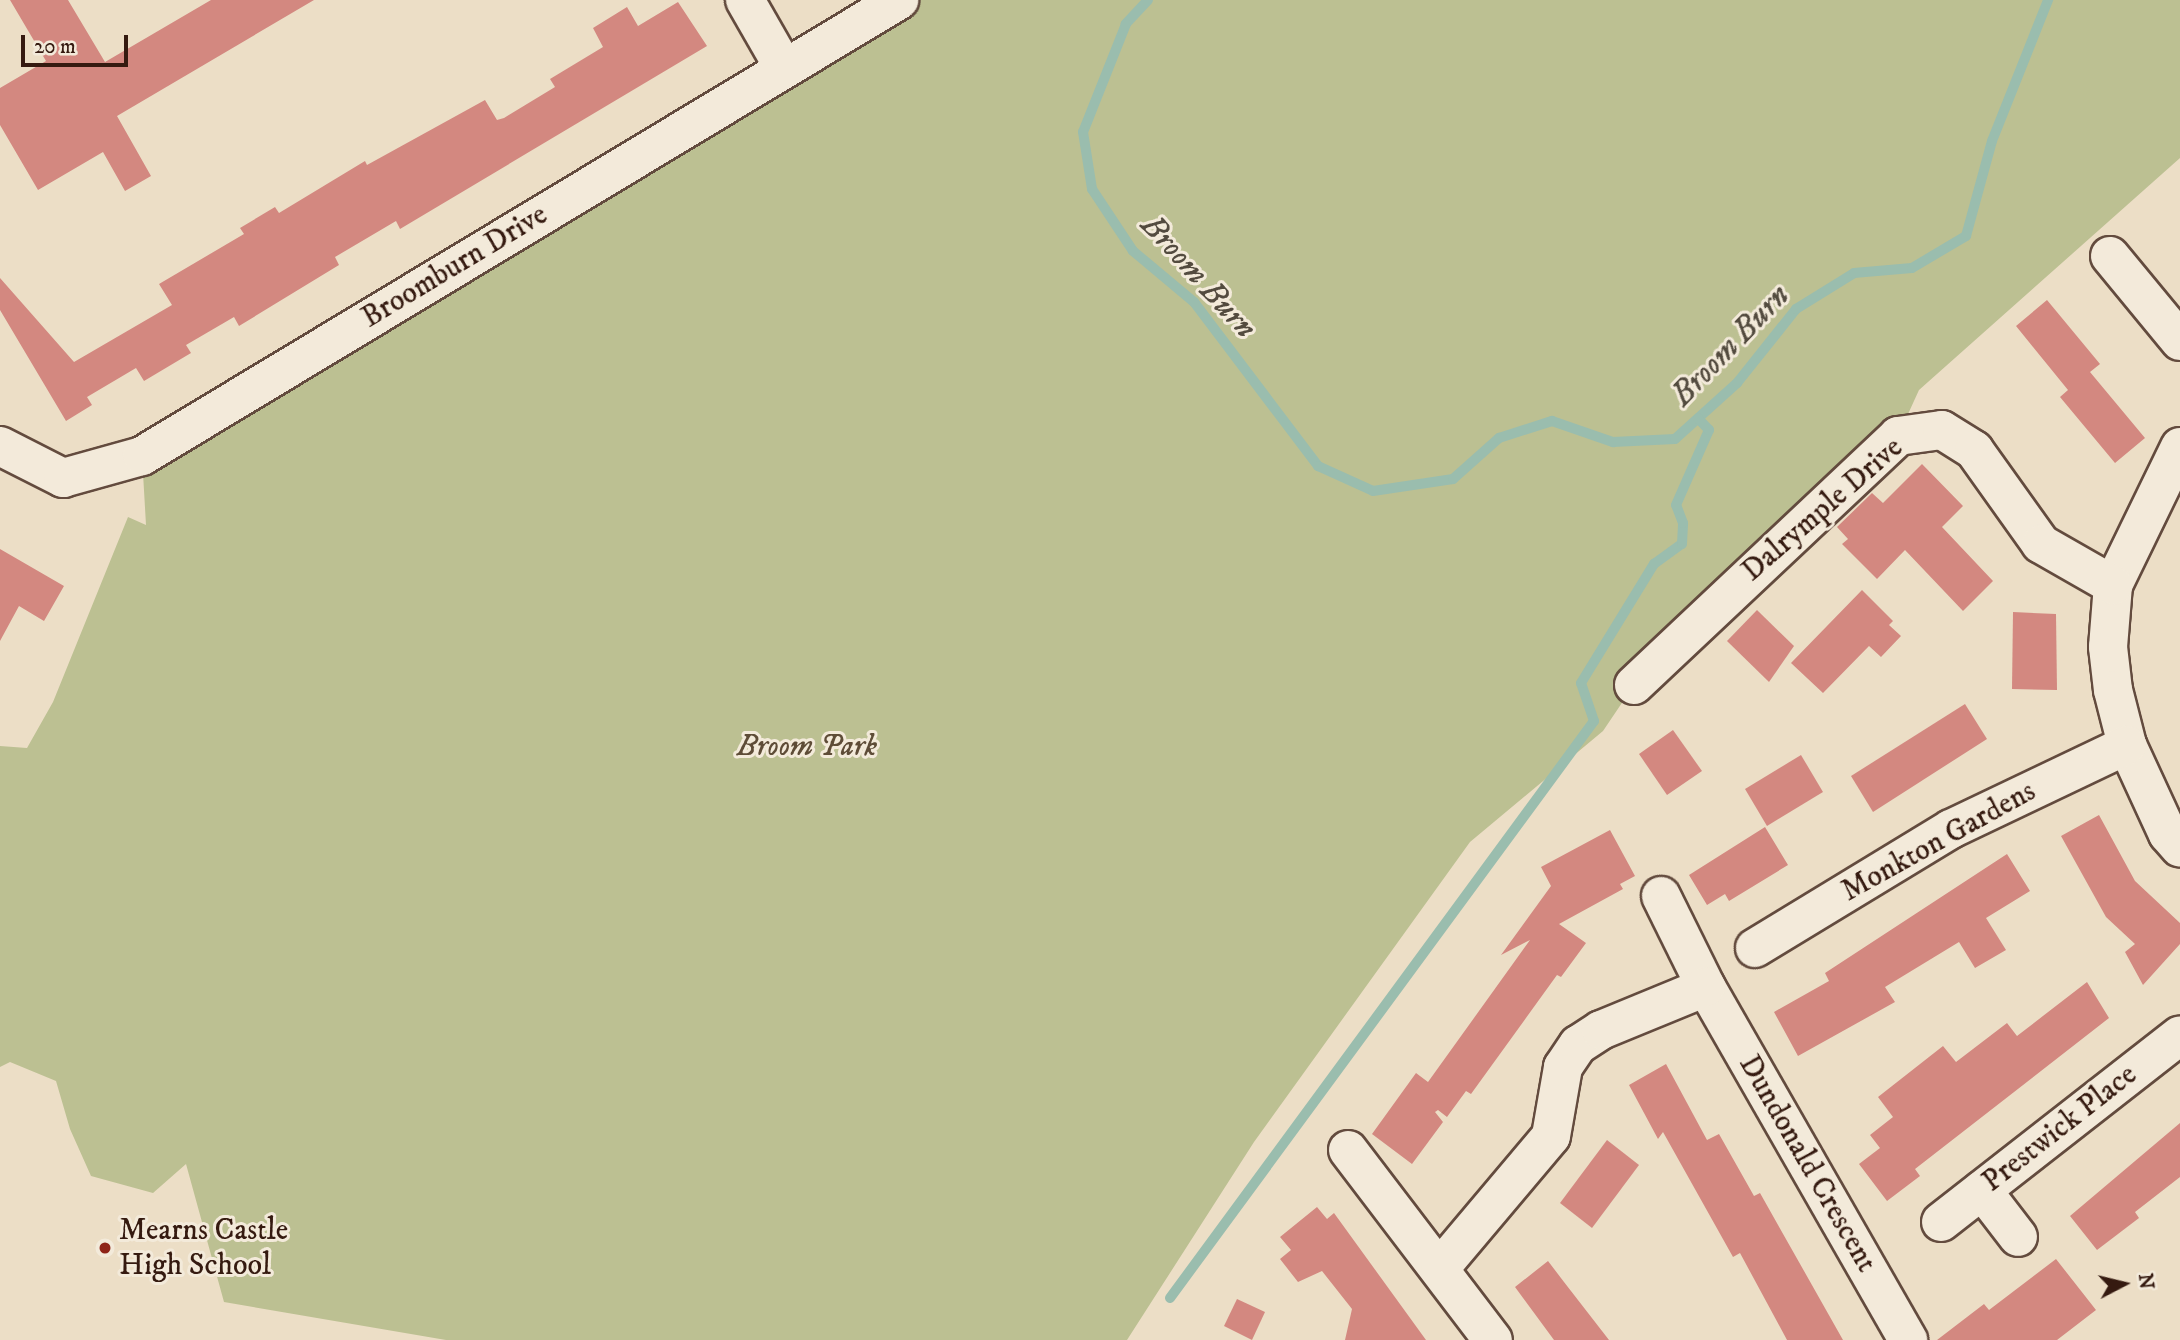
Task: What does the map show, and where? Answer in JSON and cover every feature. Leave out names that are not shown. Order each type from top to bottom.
[{"type":"street","points":[[745,0],[784,68]]},
{"type":"street","name":"Broomburn Drive","points":[[0,446],[63,478],[142,456],[899,0]]},
{"type":"street","points":[[2110,256],[2180,341]]},
{"type":"street","name":"Dalrymple Drive","points":[[1634,685],[1898,436],[1942,429],[1974,450],[2041,544],[2113,585]]},
{"type":"street","points":[[2180,447],[2113,585],[2108,647],[2113,691],[2127,745],[2168,834],[2180,848]]},
{"type":"street","name":"Monkton Gardens","points":[[1755,948],[1951,829],[2127,745]]},
{"type":"street","name":"Dundonald Crescent","points":[[1661,896],[1706,987],[1908,1340]]},
{"type":"street","points":[[1440,1268],[1551,1136],[1563,1067],[1578,1045],[1601,1030],[1706,987]]},
{"type":"street","name":"Prestwick Place","points":[[1941,1222],[2180,1035]]},
{"type":"street","points":[[1348,1150],[1493,1340]]},
{"type":"street","points":[[1982,1190],[2018,1237]]},
{"type":"green space","name":"Broom Park","points":[[899,0],[2180,0],[2180,158],[1919,390],[1898,436],[1634,685],[1603,731],[1470,842],[1254,1142],[1127,1340],[446,1340],[224,1302],[186,1164],[153,1193],[91,1176],[70,1129],[56,1081],[10,1062],[0,1067],[0,746],[27,748],[53,702],[128,517],[146,525],[142,456]]},
{"type":"building","points":[[10,0],[68,0],[105,62],[211,0],[314,0],[117,116],[151,176],[125,191],[103,152],[38,190],[0,125],[0,88],[46,61]]},
{"type":"building","points":[[678,2],[707,46],[400,229],[396,221],[335,257],[339,265],[239,326],[234,317],[186,345],[191,353],[144,381],[136,368],[87,397],[92,405],[66,421],[0,310],[0,278],[74,362],[172,305],[159,284],[244,234],[240,228],[275,207],[279,213],[365,161],[367,165],[485,100],[497,120],[504,118],[555,87],[550,79],[603,47],[593,28],[627,7],[638,26]]},
{"type":"building","points":[[2047,300],[2100,364],[2090,372],[2145,438],[2115,463],[2060,397],[2068,390],[2016,326]]},
{"type":"building","points":[[1922,464],[1963,506],[1942,527],[1993,581],[1963,611],[1905,550],[1877,579],[1842,544],[1848,539],[1837,527],[1872,493],[1883,503]]},
{"type":"building","points":[[0,549],[64,586],[44,621],[19,606],[0,641]]},
{"type":"building","points":[[1862,590],[1893,621],[1889,625],[1901,636],[1881,657],[1869,646],[1823,693],[1791,663]]},
{"type":"building","points":[[1757,610],[1794,646],[1769,682],[1727,641]]},
{"type":"building","points":[[2013,612],[2056,614],[2057,690],[2012,689]]},
{"type":"building","points":[[1965,704],[1987,739],[1873,812],[1851,776]]},
{"type":"building","points":[[1673,730],[1702,771],[1667,795],[1639,754]]},
{"type":"building","points":[[1801,755],[1823,792],[1767,826],[1745,789]]},
{"type":"building","points":[[2099,815],[2135,881],[2180,923],[2180,944],[2143,985],[2125,952],[2135,944],[2106,917],[2061,836]]},
{"type":"building","points":[[1765,827],[1788,865],[1729,901],[1725,894],[1707,905],[1689,875]]},
{"type":"building","points":[[1610,830],[1635,876],[1620,884],[1623,889],[1559,924],[1586,943],[1561,977],[1557,975],[1471,1094],[1466,1091],[1447,1117],[1438,1110],[1435,1112],[1443,1122],[1412,1164],[1372,1134],[1416,1073],[1428,1082],[1530,940],[1501,955],[1551,886],[1541,867]]},
{"type":"building","points":[[2007,854],[2030,891],[1986,918],[2006,950],[1975,968],[1959,942],[1885,987],[1895,1002],[1798,1056],[1774,1012],[1829,981],[1825,973]]},
{"type":"building","points":[[2087,982],[2109,1018],[1915,1169],[1920,1176],[1887,1201],[1859,1164],[1880,1148],[1870,1135],[1893,1117],[1878,1097],[1943,1046],[1956,1062],[2007,1023],[2017,1036]]},
{"type":"building","points":[[1666,1064],[1707,1140],[1719,1134],[1754,1196],[1760,1193],[1843,1340],[1787,1340],[1740,1253],[1733,1257],[1663,1132],[1658,1139],[1629,1085]]},
{"type":"building","points":[[2180,1123],[2180,1177],[2135,1212],[2139,1218],[2097,1250],[2070,1216]]},
{"type":"building","points":[[1607,1140],[1639,1165],[1592,1228],[1560,1203]]},
{"type":"building","points":[[1317,1207],[1327,1219],[1334,1213],[1426,1340],[1345,1340],[1352,1309],[1322,1271],[1298,1282],[1280,1259],[1291,1250],[1280,1237]]},
{"type":"building","points":[[2056,1259],[2096,1310],[2057,1340],[1937,1340],[1984,1304],[1989,1310]]},
{"type":"building","points":[[1548,1261],[1609,1340],[1554,1340],[1515,1287]]},
{"type":"building","points":[[1237,1299],[1265,1312],[1252,1340],[1224,1326]]},
{"type":"waterway","name":"Broom Burn","points":[[1148,0],[1126,24],[1083,132],[1092,189],[1133,251],[1194,302],[1318,466],[1373,491],[1453,479],[1499,438],[1552,421],[1613,442],[1675,439],[1737,383],[1796,309],[1854,273],[1912,268],[1966,236],[1992,141],[2048,0]]},
{"type":"waterway","points":[[1170,1298],[1594,721],[1581,683],[1654,564],[1682,544],[1683,523],[1676,505],[1709,430],[1698,418]]},
{"type":"place","name":"Mearns Castle High School","points":[[105,1248]]}]
